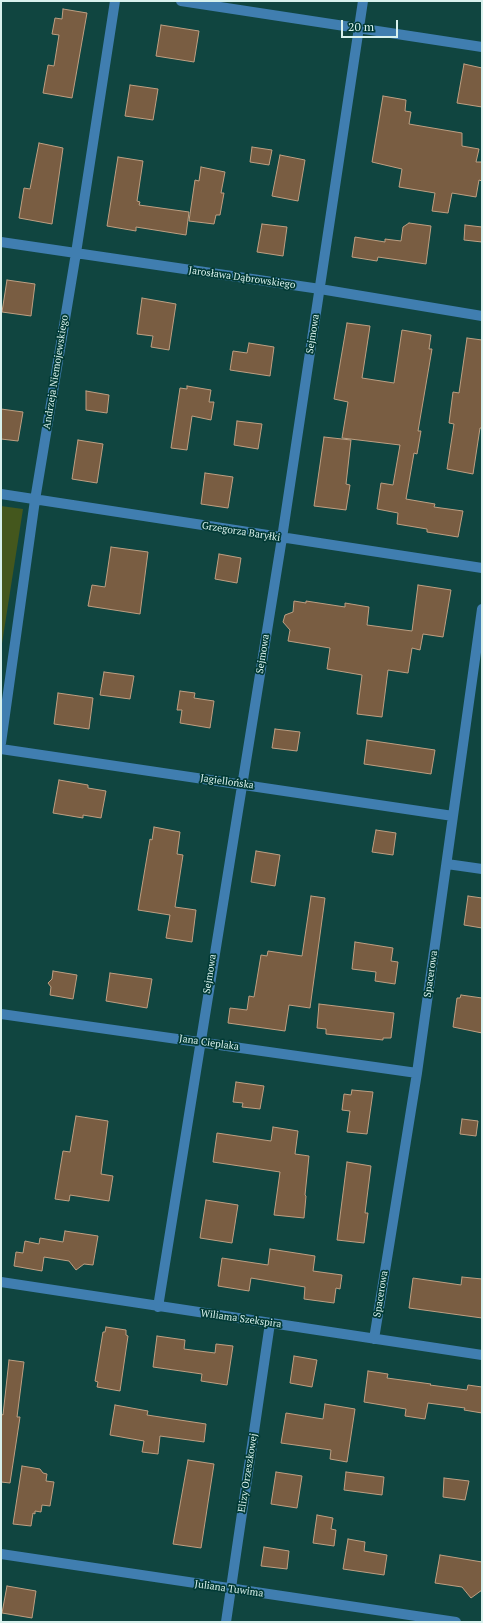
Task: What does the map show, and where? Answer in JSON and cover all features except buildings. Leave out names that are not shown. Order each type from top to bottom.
[{"type":"street","name":"Andrzeja Niemojewskiego","points":[[1,743],[35,500],[76,253],[115,1]]},
{"type":"street","points":[[181,1],[482,47]]},
{"type":"street","name":"Sejmowa","points":[[158,1307],[199,1041],[282,538],[364,1]]},
{"type":"street","name":"Jarosława Dąbrowskiego","points":[[1,242],[482,316]]},
{"type":"street","name":"Grzegorza Baryłki","points":[[1,494],[482,568]]},
{"type":"street","name":"Spacerowa","points":[[374,1339],[417,1073],[482,608]]},
{"type":"street","name":"Jagiellońska","points":[[1,749],[454,816]]},
{"type":"street","points":[[447,864],[482,869]]},
{"type":"street","name":"Jana Cieplaka","points":[[1,1014],[417,1073]]},
{"type":"street","name":"Wiliama Szekspira","points":[[1,1282],[482,1355]]},
{"type":"street","name":"Elizy Orzeszkowej","points":[[226,1622],[270,1323]]},
{"type":"street","name":"Juliana Tuwima","points":[[1,1554],[456,1622]]},
{"type":"green space","points":[[1,506],[23,509],[1,650]]}]
